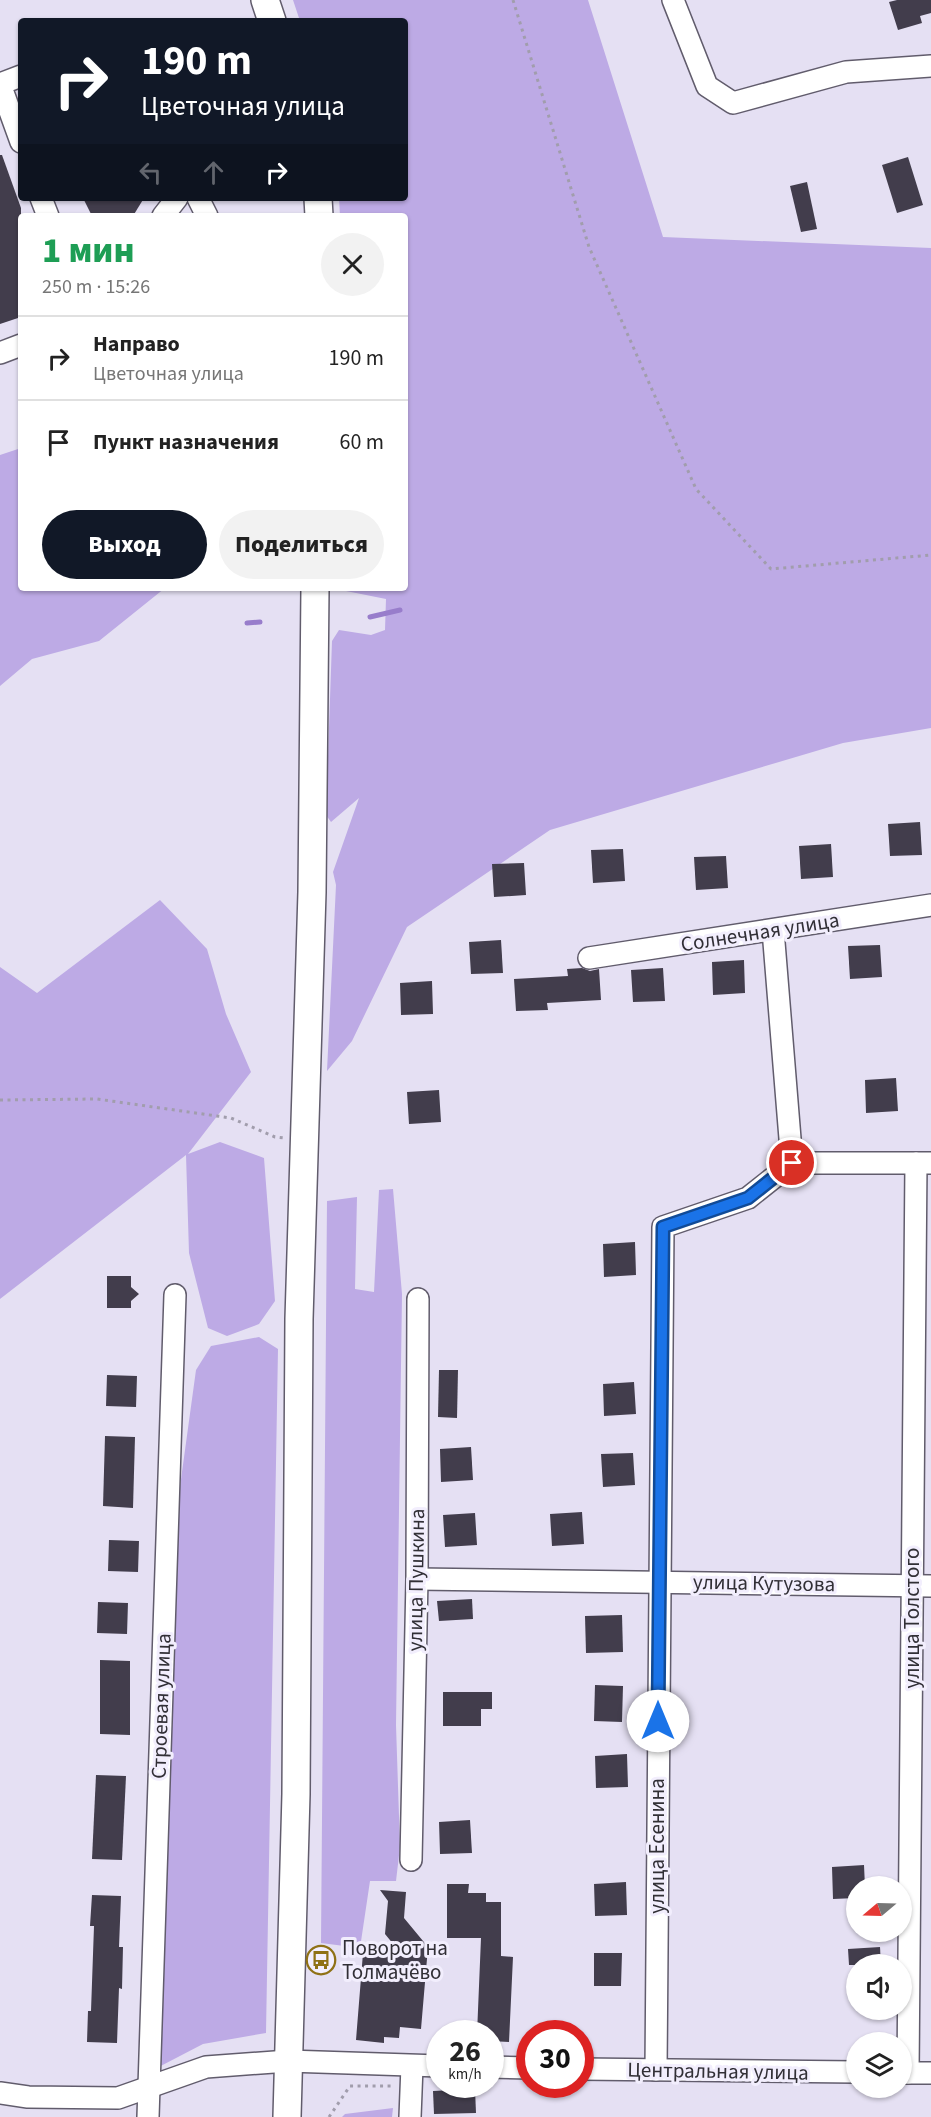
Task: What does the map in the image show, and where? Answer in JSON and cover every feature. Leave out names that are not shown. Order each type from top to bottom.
[{"type":"main road","points":[[265,0],[271,18]]},
{"type":"main road","points":[[287,2117],[296,1794],[299,1320],[312,892],[315,591]]},
{"type":"street","points":[[673,0],[707,86],[733,103],[846,72],[931,66]]},
{"type":"street","points":[[18,77],[0,84],[18,134]]},
{"type":"street","points":[[0,353],[18,346]]},
{"type":"street","name":"Солнечная улица","points":[[589,958],[931,905]]},
{"type":"street","points":[[773,930],[792,1163],[924,1163]]},
{"type":"street","name":"улица Есенина","points":[[656,2070],[663,1227],[748,1198],[792,1163]]},
{"type":"street","name":"улица Толстого","points":[[906,2032],[921,1586],[924,1163]]},
{"type":"street","name":"Строевая улица","points":[[148,2117],[175,1295]]},
{"type":"street","name":"улица Пушкина","points":[[411,1860],[417,1578],[418,1299]]},
{"type":"street","name":"улица Кутузова","points":[[417,1578],[921,1586]]},
{"type":"street","points":[[0,2093],[28,2097],[118,2098],[206,2067],[288,2061],[411,2076],[426,2071]]},
{"type":"street","name":"Центральная улица","points":[[594,2069],[846,2072]]},
{"type":"street","points":[[912,2073],[931,2073]]},
{"type":"street","points":[[410,2117],[411,2076]]},
{"type":"path","points":[[513,0],[589,247],[696,489],[771,569],[931,555]]},
{"type":"path","points":[[0,1100],[97,1099],[120,1102],[231,1118],[275,1137],[303,1141]]},
{"type":"path","points":[[329,2117],[350,2086],[411,2076]]},
{"type":"shaded area","points":[[293,0],[588,0],[663,237],[931,248],[931,728],[843,743],[550,830],[407,927],[352,1041],[327,1071],[336,885],[333,872],[359,798],[331,822],[326,815],[332,641],[339,630],[371,635],[385,630],[386,599],[346,591],[408,591],[408,213],[340,213],[339,201],[408,201],[408,18],[299,18]]},
{"type":"shaded area","points":[[18,449],[18,591],[161,591],[99,641],[32,659],[0,686],[0,455]]},
{"type":"shaded area","points":[[160,900],[207,949],[226,1014],[251,1072],[188,1154],[220,1142],[264,1158],[275,1301],[259,1324],[227,1336],[208,1328],[189,1253],[186,1155],[0,1299],[0,967],[37,993]]},
{"type":"shaded area","points":[[393,1189],[402,1294],[396,1725],[400,1847],[396,1881],[370,1881],[360,1948],[321,1943],[327,1201],[357,1197],[355,1289],[374,1292],[379,1190]]},
{"type":"shaded area","points":[[259,1337],[278,1349],[266,2033],[203,2044],[153,2070],[171,1552],[196,1370],[211,1346]]},
{"type":"shaded area","points":[[393,2108],[392,2117],[342,2117],[345,2114]]},
{"type":"building","points":[[931,0],[931,13],[920,16],[922,23],[898,30],[889,2]]},
{"type":"building","points":[[0,155],[2,155],[21,213],[18,213],[18,318],[0,324]]},
{"type":"building","points":[[908,157],[923,205],[897,213],[882,165]]},
{"type":"building","points":[[807,182],[817,229],[801,232],[790,186]]},
{"type":"building","points":[[84,201],[142,201],[135,213],[90,213]]},
{"type":"building","points":[[920,822],[922,855],[890,856],[888,824]]},
{"type":"building","points":[[831,844],[833,877],[801,879],[799,846]]},
{"type":"building","points":[[623,849],[625,881],[593,883],[591,850]]},
{"type":"building","points":[[726,856],[728,888],[696,890],[694,857]]},
{"type":"building","points":[[524,863],[526,895],[494,897],[492,864]]},
{"type":"building","points":[[501,940],[503,973],[471,974],[469,942]]},
{"type":"building","points":[[880,945],[882,977],[850,979],[848,946]]},
{"type":"building","points":[[744,960],[745,993],[713,995],[712,962]]},
{"type":"building","points":[[582,968],[590,971],[599,969],[601,1000],[547,1003],[548,1010],[516,1011],[514,979],[568,976],[567,969]]},
{"type":"building","points":[[663,968],[665,1001],[633,1002],[631,970]]},
{"type":"building","points":[[432,981],[433,1014],[401,1015],[400,983]]},
{"type":"building","points":[[896,1078],[898,1111],[866,1113],[865,1080]]},
{"type":"building","points":[[439,1090],[441,1122],[409,1124],[407,1092]]},
{"type":"building","points":[[635,1242],[636,1275],[604,1277],[603,1244]]},
{"type":"building","points":[[107,1276],[131,1276],[131,1287],[139,1294],[131,1301],[131,1308],[107,1308]]},
{"type":"building","points":[[439,1370],[458,1370],[457,1418],[438,1417]]},
{"type":"building","points":[[107,1375],[137,1376],[136,1407],[106,1406]]},
{"type":"building","points":[[634,1382],[636,1414],[604,1416],[603,1384]]},
{"type":"building","points":[[105,1436],[135,1437],[133,1508],[103,1506]]},
{"type":"building","points":[[471,1447],[473,1480],[441,1482],[440,1449]]},
{"type":"building","points":[[633,1453],[635,1485],[603,1487],[601,1454]]},
{"type":"building","points":[[582,1512],[584,1544],[552,1546],[550,1514]]},
{"type":"building","points":[[475,1513],[477,1545],[445,1547],[443,1515]]},
{"type":"building","points":[[109,1540],[139,1541],[138,1572],[108,1571]]},
{"type":"building","points":[[472,1599],[473,1619],[439,1621],[437,1601]]},
{"type":"building","points":[[98,1602],[128,1603],[127,1634],[97,1633]]},
{"type":"building","points":[[622,1615],[623,1652],[586,1653],[585,1616]]},
{"type":"building","points":[[100,1660],[130,1661],[130,1735],[100,1734]]},
{"type":"building","points":[[595,1685],[623,1686],[622,1722],[594,1721]]},
{"type":"building","points":[[443,1692],[492,1692],[492,1709],[481,1709],[481,1726],[443,1726]]},
{"type":"building","points":[[627,1754],[628,1787],[596,1788],[595,1756]]},
{"type":"building","points":[[96,1775],[126,1776],[122,1860],[92,1859]]},
{"type":"building","points":[[470,1820],[472,1853],[440,1854],[439,1822]]},
{"type":"building","points":[[864,1865],[864,1876],[846,1876],[846,1898],[833,1899],[832,1867]]},
{"type":"building","points":[[626,1882],[627,1915],[595,1916],[594,1884]]},
{"type":"building","points":[[447,1884],[469,1884],[468,1893],[486,1893],[486,1902],[501,1902],[501,1956],[513,1957],[509,2042],[504,2042],[504,2020],[478,2020],[481,1938],[447,1938]]},
{"type":"building","points":[[380,1890],[406,1892],[404,1918],[428,1947],[421,2029],[400,2027],[399,2038],[384,2037],[384,2043],[356,2040],[363,1953],[403,1956],[385,1934],[388,1901]]},
{"type":"building","points":[[92,1895],[121,1896],[119,1947],[123,1947],[122,1989],[119,1988],[117,2043],[87,2042],[88,2011],[91,2011],[94,1926],[90,1926]]},
{"type":"building","points":[[880,1947],[880,1954],[848,1954],[848,1949]]},
{"type":"building","points":[[594,1953],[622,1953],[621,1986],[594,1986]]},
{"type":"building","points":[[433,2098],[475,2098],[476,2113],[434,2114]]},
{"type":"waterway","points":[[370,617],[400,610]]},
{"type":"waterway","points":[[247,623],[260,622]]},
{"type":"place","name":"Поворот на Толмачёво","points":[[321,1960]]},
{"type":"route","points":[[658,1721],[663,1227],[748,1198],[792,1163]]}]
